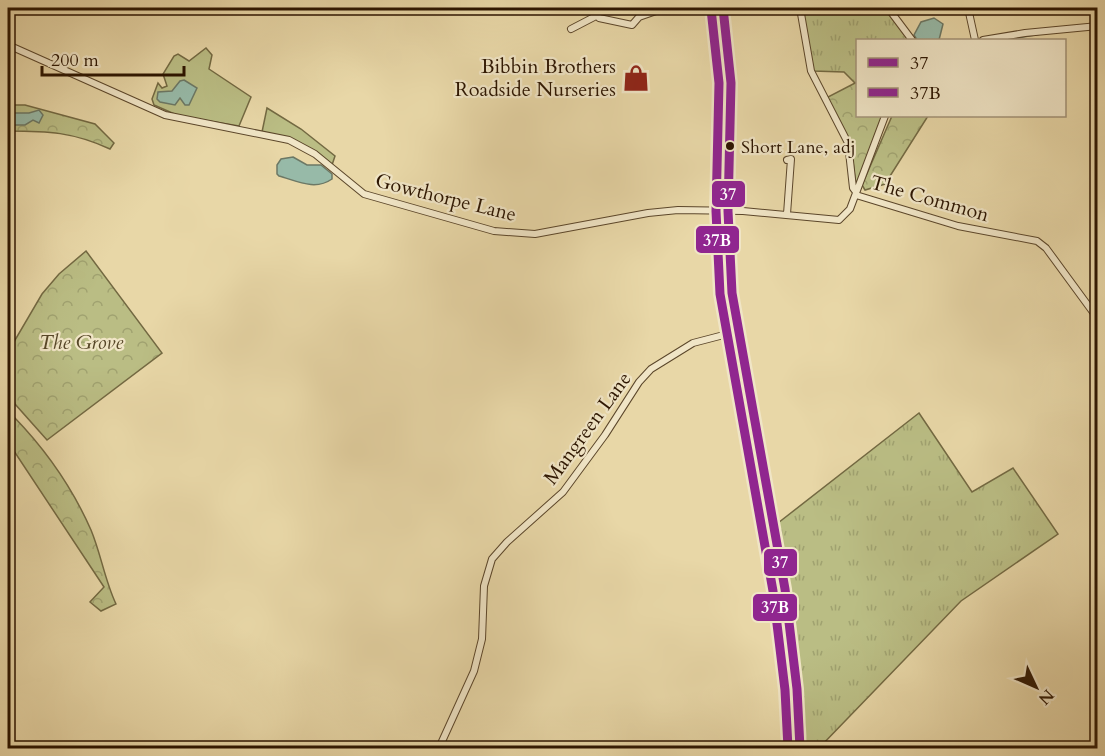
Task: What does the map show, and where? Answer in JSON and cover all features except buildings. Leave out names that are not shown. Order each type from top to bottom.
[{"type":"main road","points":[[723,8],[732,95],[728,211],[732,293],[785,589],[797,689],[800,748]]},
{"type":"street","points":[[592,8],[596,16]]},
{"type":"street","points":[[800,8],[812,71],[848,143],[853,188],[856,194]]},
{"type":"street","points":[[888,8],[911,39]]},
{"type":"street","points":[[968,8],[975,39]]},
{"type":"street","points":[[571,28],[596,16],[633,25],[639,17],[663,9],[664,18]]},
{"type":"street","points":[[988,39],[1098,26]]},
{"type":"street","name":"Gowthorpe Lane","points":[[8,45],[165,115],[289,140],[315,154],[364,194],[494,231],[536,234],[662,211],[788,214],[839,220],[847,214],[856,194]]},
{"type":"street","name":"The Common","points":[[885,117],[856,194],[958,226],[1042,244],[1098,319]]},
{"type":"street","points":[[788,214],[791,158]]},
{"type":"street","name":"Mangreen Lane","points":[[439,748],[474,671],[482,639],[484,586],[492,559],[507,542],[563,492],[599,444],[639,382],[651,369],[693,343],[739,331]]},
{"type":"green space","points":[[802,8],[886,8],[908,39],[856,39],[855,83],[844,72],[813,71]]},
{"type":"green space","points":[[206,48],[212,55],[209,69],[251,97],[239,126],[179,116],[154,105],[152,99],[158,83],[162,88],[167,86],[163,74],[174,56],[178,54],[189,61]]},
{"type":"green space","points":[[856,83],[856,117],[882,117],[856,187],[851,145],[826,98]]},
{"type":"green space","points":[[8,105],[25,105],[95,124],[114,143],[110,149],[72,136],[36,131],[8,131]]},
{"type":"green space","points":[[267,108],[301,129],[335,156],[332,165],[289,138],[262,132]]},
{"type":"green space","points":[[892,117],[927,117],[885,184],[865,190],[862,185]]},
{"type":"green space","name":"The Grove","points":[[86,251],[162,353],[47,440],[15,404],[8,383],[8,352],[42,294],[59,274]]},
{"type":"green space","points":[[919,413],[972,492],[1013,468],[1058,534],[961,601],[819,748],[806,748],[803,697],[792,618],[797,614],[796,608],[790,605],[778,523]]},
{"type":"green space","points":[[14,417],[48,456],[76,499],[98,548],[116,604],[101,611],[90,602],[104,587],[8,442],[8,433]]},
{"type":"shaded area","points":[[934,18],[943,24],[939,39],[916,39],[914,35],[921,22]]},
{"type":"shaded area","points":[[184,80],[197,88],[189,105],[185,105],[180,98],[175,105],[160,102],[157,99],[158,92],[172,91],[180,81]]},
{"type":"shaded area","points":[[39,110],[43,115],[39,123],[33,120],[25,125],[8,125],[8,113],[29,113]]},
{"type":"shaded area","points":[[293,157],[307,165],[321,165],[332,174],[332,179],[326,183],[313,185],[279,176],[277,165],[281,159]]},
{"type":"waterway","points":[[1012,39],[1041,34]]},
{"type":"transit line","name":"37","points":[[723,8],[731,83],[728,211],[732,293],[785,589],[797,689],[800,748]]},
{"type":"transit line","name":"37B","points":[[711,9],[719,83],[716,211],[720,294],[773,591],[785,690],[788,748]]},
{"type":"place","name":"Bibbin Brothers Roadside Nurseries","points":[[636,78]]},
{"type":"place","name":"Short Lane, adj","points":[[730,146]]}]
